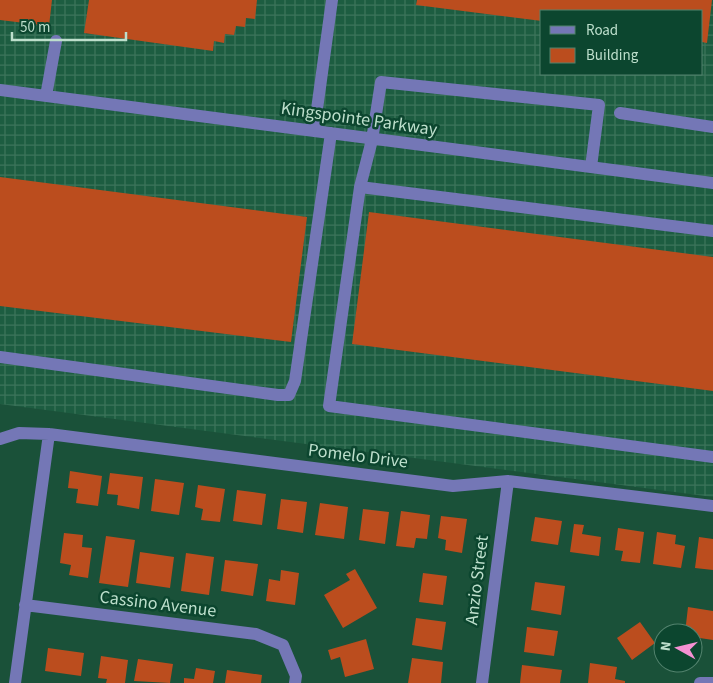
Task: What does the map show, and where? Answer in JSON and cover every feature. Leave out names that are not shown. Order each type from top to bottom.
[{"type":"street","points":[[314,131],[332,0]]},
{"type":"street","points":[[46,96],[56,41]]},
{"type":"street","points":[[591,167],[599,105],[381,82],[372,140],[360,187],[330,406],[713,457]]},
{"type":"street","name":"Kingspointe Parkway","points":[[0,90],[713,183]]},
{"type":"street","points":[[620,113],[713,127]]},
{"type":"street","points":[[0,358],[278,395],[290,395],[295,381],[331,133]]},
{"type":"street","points":[[360,187],[713,231]]},
{"type":"street","name":"Pomelo Drive","points":[[0,439],[19,433],[49,434],[453,486],[508,481],[713,506]]},
{"type":"street","points":[[15,683],[49,434]]},
{"type":"street","name":"Anzio Street","points":[[482,683],[508,481]]},
{"type":"street","name":"Cassino Avenue","points":[[25,605],[256,634],[283,645],[296,676],[295,683]]},
{"type":"street","points":[[700,683],[713,682]]},
{"type":"shaded area","points":[[0,0],[713,0],[713,497],[0,404]]},
{"type":"building","points":[[0,0],[52,0],[49,26],[0,20]]},
{"type":"building","points":[[89,0],[257,0],[255,19],[246,18],[245,27],[236,26],[234,35],[225,34],[224,43],[214,41],[213,51],[84,33]]},
{"type":"building","points":[[417,0],[712,0],[707,43],[703,42],[703,10],[540,10],[540,21],[416,5]]},
{"type":"building","points":[[0,177],[307,217],[291,342],[0,306]]},
{"type":"building","points":[[369,212],[713,257],[713,391],[352,344]]},
{"type":"building","points":[[70,471],[102,476],[98,506],[76,503],[78,489],[68,488]]},
{"type":"building","points":[[110,473],[143,477],[139,509],[117,505],[118,495],[107,494]]},
{"type":"building","points":[[155,479],[184,483],[179,515],[151,511]]},
{"type":"building","points":[[198,485],[225,489],[220,522],[201,520],[203,509],[195,507]]},
{"type":"building","points":[[237,490],[266,494],[262,525],[233,521]]},
{"type":"building","points":[[281,499],[307,502],[303,533],[277,529]]},
{"type":"building","points":[[320,503],[348,507],[344,539],[315,535]]},
{"type":"building","points":[[363,509],[389,512],[385,544],[359,540]]},
{"type":"building","points":[[401,511],[430,515],[427,539],[416,538],[414,548],[396,546]]},
{"type":"building","points":[[441,516],[467,519],[462,553],[445,550],[446,540],[438,538]]},
{"type":"building","points":[[535,517],[562,521],[558,545],[531,541]]},
{"type":"building","points":[[574,524],[584,525],[582,534],[601,537],[599,556],[570,552]]},
{"type":"building","points":[[618,528],[644,532],[640,563],[621,561],[623,551],[615,550]]},
{"type":"building","points":[[657,532],[676,535],[675,544],[685,546],[681,568],[653,564]]},
{"type":"building","points":[[64,533],[83,535],[82,547],[92,548],[88,578],[69,575],[71,565],[60,563]]},
{"type":"building","points":[[106,536],[135,540],[128,587],[99,583]]},
{"type":"building","points":[[699,537],[713,539],[713,570],[695,568]]},
{"type":"building","points":[[140,552],[174,557],[170,588],[136,583]]},
{"type":"building","points":[[186,553],[214,557],[209,595],[181,591]]},
{"type":"building","points":[[225,560],[258,564],[253,596],[221,591]]},
{"type":"building","points":[[355,569],[377,608],[343,628],[324,595],[350,580],[346,574]]},
{"type":"building","points":[[281,570],[299,573],[295,605],[266,601],[269,579],[280,581]]},
{"type":"building","points":[[423,573],[447,576],[443,605],[419,602]]},
{"type":"building","points":[[535,582],[565,586],[561,615],[531,610]]},
{"type":"building","points":[[688,607],[713,611],[713,640],[703,638],[703,623],[686,623]]},
{"type":"building","points":[[416,618],[446,622],[442,650],[412,645]]},
{"type":"building","points":[[640,622],[653,640],[653,644],[632,660],[617,638]]},
{"type":"building","points":[[527,627],[558,631],[554,656],[524,652]]},
{"type":"building","points":[[366,639],[374,669],[345,677],[340,657],[331,660],[328,650]]},
{"type":"building","points":[[48,648],[84,653],[81,676],[45,671]]},
{"type":"building","points":[[101,656],[128,660],[125,683],[106,683],[107,679],[98,678]]},
{"type":"building","points":[[412,658],[443,662],[441,683],[408,683]]},
{"type":"building","points":[[138,659],[173,664],[170,683],[134,681]]},
{"type":"building","points":[[590,663],[617,667],[615,679],[625,681],[625,683],[588,683]]},
{"type":"building","points":[[522,665],[562,670],[560,683],[520,683]]},
{"type":"building","points":[[196,668],[215,671],[213,683],[184,683],[184,678],[194,679]]},
{"type":"building","points":[[227,670],[262,675],[261,683],[225,683]]}]
